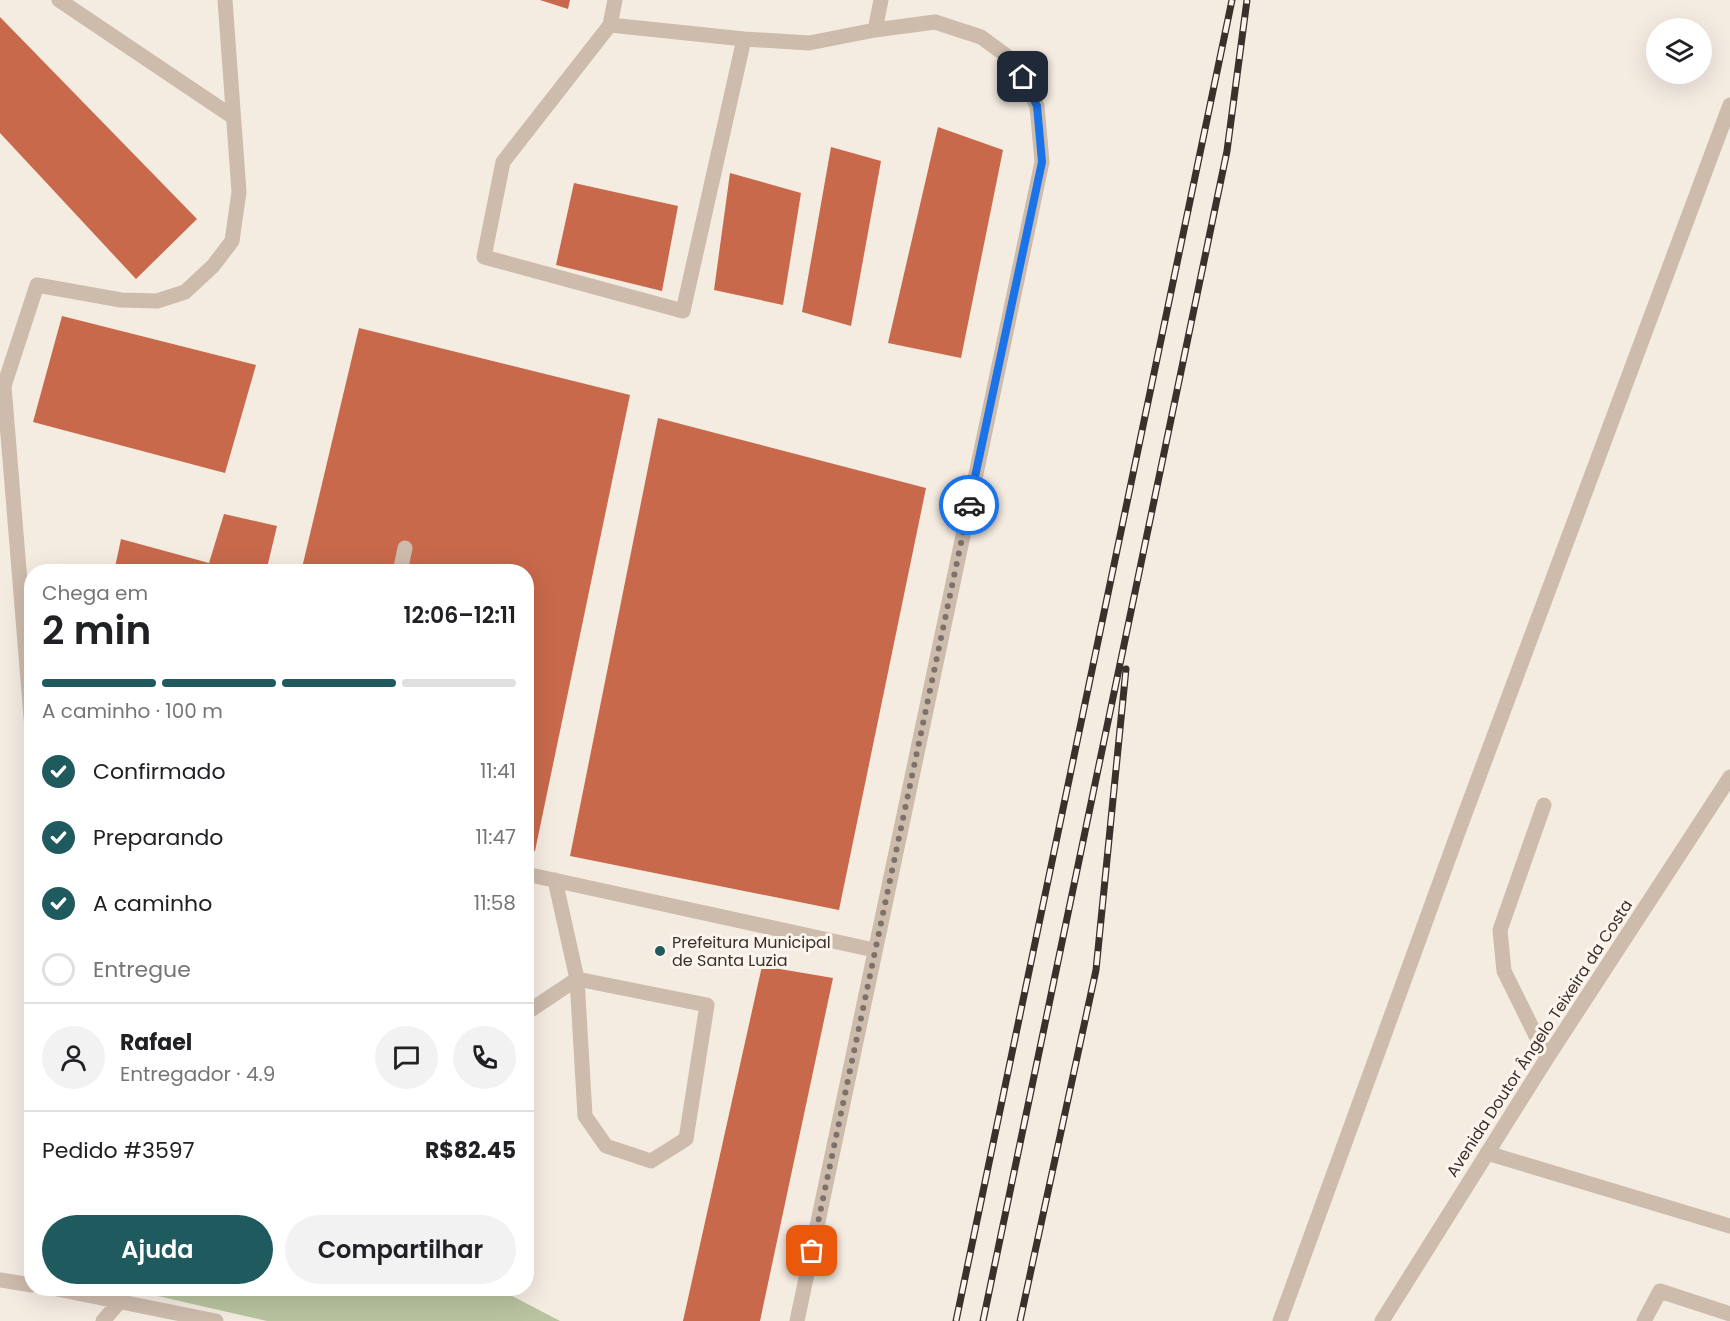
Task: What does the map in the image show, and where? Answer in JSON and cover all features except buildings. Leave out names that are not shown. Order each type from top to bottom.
[{"type":"street","points":[[59,0],[233,117]]},
{"type":"street","points":[[24,638],[2,386],[37,285],[121,300],[157,301],[185,292],[213,266],[231,241],[239,192],[225,0]]},
{"type":"street","points":[[615,0],[610,25],[503,162],[484,257],[683,311],[744,39]]},
{"type":"street","points":[[875,30],[881,0]]},
{"type":"street","points":[[610,25],[744,39],[809,43],[875,30],[935,22],[981,37],[1015,62],[1037,106],[1042,162],[797,1321]]},
{"type":"street","points":[[1280,1321],[1468,805],[1730,105]]},
{"type":"street","points":[[402,564],[405,548]]},
{"type":"street","name":"Avenida Doutor Ângelo Teixeira da Costa","points":[[1382,1321],[1486,1153],[1730,777]]},
{"type":"street","points":[[1544,805],[1500,930],[1504,971],[1547,1058]]},
{"type":"street","points":[[534,876],[874,950]]},
{"type":"street","points":[[534,1008],[577,979],[706,1005],[686,1139],[651,1161],[606,1146],[585,1116],[577,979],[555,880]]},
{"type":"street","points":[[1486,1153],[1730,1226]]},
{"type":"street","points":[[0,1280],[24,1284]]},
{"type":"street","points":[[1644,1321],[1660,1291],[1730,1314]]},
{"type":"street","points":[[98,1296],[216,1321]]},
{"type":"street","points":[[103,1321],[121,1300]]},
{"type":"green space","points":[[158,1296],[512,1296],[560,1321],[267,1321]]},
{"type":"railway","points":[[956,1321],[1232,0]]},
{"type":"railway","points":[[983,1321],[1227,151],[1247,0]]},
{"type":"railway","points":[[1020,1321],[1096,970],[1126,669]]},
{"type":"way so far","points":[[812,1251],[969,505]]},
{"type":"place","name":"Prefeitura Municipal de Santa Luzia","points":[[660,951]]},
{"type":"route","points":[[969,505],[1042,162],[1037,106],[1023,77]]}]
